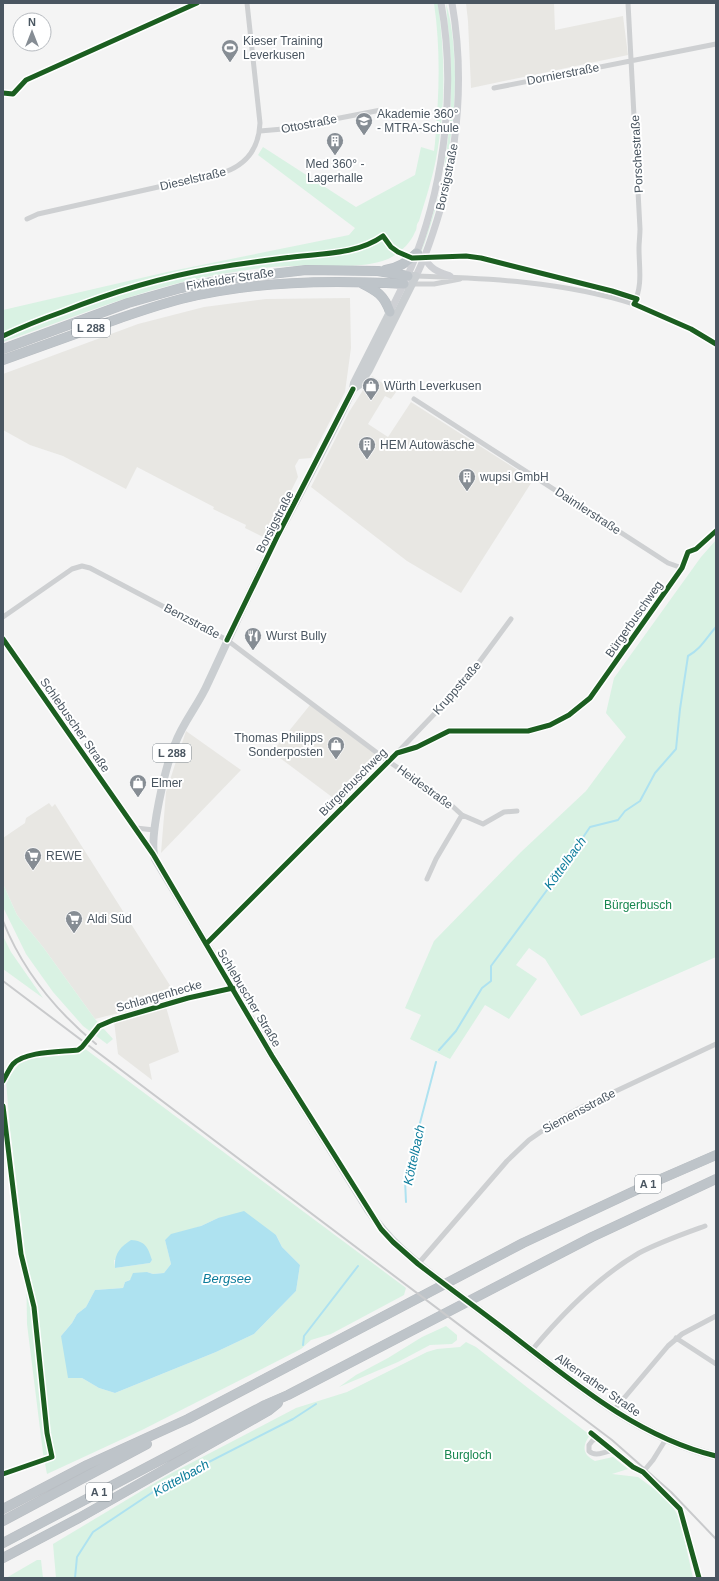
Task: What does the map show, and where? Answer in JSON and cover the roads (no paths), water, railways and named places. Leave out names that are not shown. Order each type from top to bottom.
[{"type":"highway","name":"L 288","points":[[378,271],[400,266],[421,255]]},
{"type":"highway","name":"Fixheider Straße","points":[[3,349],[128,303],[181,288],[228,278],[306,270],[378,271],[408,282]]},
{"type":"highway","name":"Fixheider Straße","points":[[3,360],[134,313],[180,299],[210,293],[302,282],[408,282]]},
{"type":"highway","name":"L 288","points":[[358,282],[380,294],[386,301],[390,312]]},
{"type":"highway","name":"A 1","points":[[3,1521],[159,1437],[188,1419],[523,1243],[647,1185],[716,1155]]},
{"type":"highway","name":"A 1","points":[[3,1543],[265,1405],[288,1395],[592,1237],[716,1179]]},
{"type":"highway","points":[[3,1558],[105,1504],[268,1411],[288,1395]]},
{"type":"highway","points":[[3,1510],[87,1465],[188,1419]]},
{"type":"main road","name":"Borsigstraße","points":[[421,255],[437,186],[446,122],[447,55],[441,3]]},
{"type":"main road","name":"Borsigstraße","points":[[421,255],[444,196],[457,128],[459,59],[452,3]]},
{"type":"main road","points":[[408,282],[421,255],[431,267],[438,272],[450,276]]},
{"type":"main road","name":"L 288","points":[[353,389],[354,383],[390,312],[408,282]]},
{"type":"main road","name":"L 288","points":[[353,389],[359,386],[369,370],[408,282]]},
{"type":"main road","name":"Borsigstraße","points":[[153,854],[154,830],[164,781],[174,744],[181,729],[206,689],[227,640],[278,535],[353,389]]},
{"type":"main road","name":"Schlebuscher Straße","points":[[153,854],[206,944],[234,988],[272,1056],[381,1229],[418,1264],[480,1310]]},
{"type":"main road","name":"Alkenrather Straße","points":[[480,1310],[614,1410],[666,1440],[716,1456]]},
{"type":"street","points":[[13,94],[26,80],[198,3]]},
{"type":"street","name":"Dieselstraße","points":[[27,219],[46,212],[233,169],[241,165],[251,154],[257,143],[260,132],[247,3]]},
{"type":"street","name":"Porschestraße","points":[[628,3],[640,229],[639,247],[641,283],[634,304]]},
{"type":"street","name":"Dornierstraße","points":[[494,88],[716,44]]},
{"type":"street","name":"Ottostraße","points":[[260,132],[381,110]]},
{"type":"street","name":"Fixheider Straße","points":[[408,282],[450,276],[542,284],[583,291],[634,304],[691,329],[716,344]]},
{"type":"street","name":"Fixheider Straße","points":[[408,282],[434,284],[469,278]]},
{"type":"street","name":"Daimlerstraße","points":[[414,399],[668,563],[682,568]]},
{"type":"street","name":"Bürgerbuschweg","points":[[206,944],[397,753],[417,747],[449,731],[528,731],[550,725],[569,715],[590,698],[682,568],[688,552]]},
{"type":"street","name":"Benzstraße","points":[[3,618],[72,570],[85,566],[227,640],[388,761]]},
{"type":"street","name":"Kruppstraße","points":[[397,753],[463,684],[511,619]]},
{"type":"street","name":"Schlebuscher Straße","points":[[3,639],[153,854]]},
{"type":"street","name":"Heidestraße","points":[[388,761],[449,802],[462,815],[483,824],[504,812],[517,811]]},
{"type":"street","name":"Heidestraße","points":[[427,879],[436,859],[462,815]]},
{"type":"street","points":[[136,828],[154,830]]},
{"type":"street","name":"Schlangenhecke","points":[[94,1032],[99,1026],[113,1020],[188,998],[234,988]]},
{"type":"street","name":"Siemensstraße","points":[[418,1264],[507,1162],[529,1140],[541,1131],[582,1107],[716,1044]]},
{"type":"street","points":[[3,1081],[12,1064],[18,1060],[35,1054],[78,1050],[82,1047]]},
{"type":"street","points":[[3,1106],[21,1254],[34,1306],[47,1433],[52,1457],[3,1474]]},
{"type":"street","points":[[532,1350],[591,1289],[622,1265],[656,1245],[704,1226]]},
{"type":"street","points":[[614,1410],[660,1354],[676,1338],[716,1316]]},
{"type":"street","points":[[676,1338],[716,1364]]},
{"type":"street","points":[[591,1433],[633,1467],[643,1472],[680,1509],[699,1578]]},
{"type":"street","points":[[598,1439],[593,1440],[589,1445],[589,1451],[592,1454],[596,1455],[606,1451],[613,1451]]},
{"type":"street","points":[[643,1472],[666,1440]]},
{"type":"water","name":"Bergsee","points":[[244,1211],[276,1235],[282,1247],[300,1265],[296,1291],[254,1334],[216,1352],[115,1393],[99,1388],[82,1378],[68,1378],[61,1336],[72,1323],[77,1314],[86,1307],[95,1290],[123,1288],[125,1282],[130,1280],[133,1273],[164,1273],[171,1264],[165,1240],[171,1234],[201,1226],[218,1218]]},
{"type":"water","points":[[131,1240],[143,1243],[152,1260],[150,1263],[115,1268],[118,1251]]},
{"type":"waterway","name":"Köttelbach","points":[[439,1050],[456,1031],[482,988],[491,981],[491,966],[550,886],[590,827],[618,820],[625,811],[640,801],[655,773],[676,749],[688,656],[700,647],[716,627]]},
{"type":"waterway","name":"Köttelbach","points":[[406,1202],[405,1180],[436,1062]]},
{"type":"waterway","name":"Köttelbach","points":[[303,1345],[304,1336],[358,1266]]},
{"type":"waterway","name":"Köttelbach","points":[[75,1578],[77,1557],[93,1532],[162,1486],[293,1419],[316,1404]]},
{"type":"tunnel","points":[[82,1047],[94,1032]]},
{"type":"railway","points":[[3,921],[20,956],[42,988],[67,1018],[96,1044]]},
{"type":"railway","points":[[3,981],[612,1440],[671,1492],[716,1539]]},
{"type":"place","name":"Kieser Training Leverkusen","points":[[230,63]]},
{"type":"place","name":"Akademie 360° - MTRA-Schule","points":[[364,136]]},
{"type":"place","name":"Med 360° - Lagerhalle","points":[[335,156]]},
{"type":"place","name":"Würth Leverkusen","points":[[371,401]]},
{"type":"place","name":"HEM Autowäsche","points":[[367,460]]},
{"type":"place","name":"wupsi GmbH","points":[[467,492]]},
{"type":"place","name":"Wurst Bully","points":[[253,651]]},
{"type":"place","name":"Thomas Philipps Sonderposten","points":[[336,760]]},
{"type":"place","name":"Elmer","points":[[138,798]]},
{"type":"place","name":"REWE","points":[[33,871]]},
{"type":"place","name":"Aldi Süd","points":[[74,934]]},
{"type":"park label","name":"Bürgerbusch","points":[[638,905]]},
{"type":"park label","name":"Burgloch","points":[[468,1455]]}]
